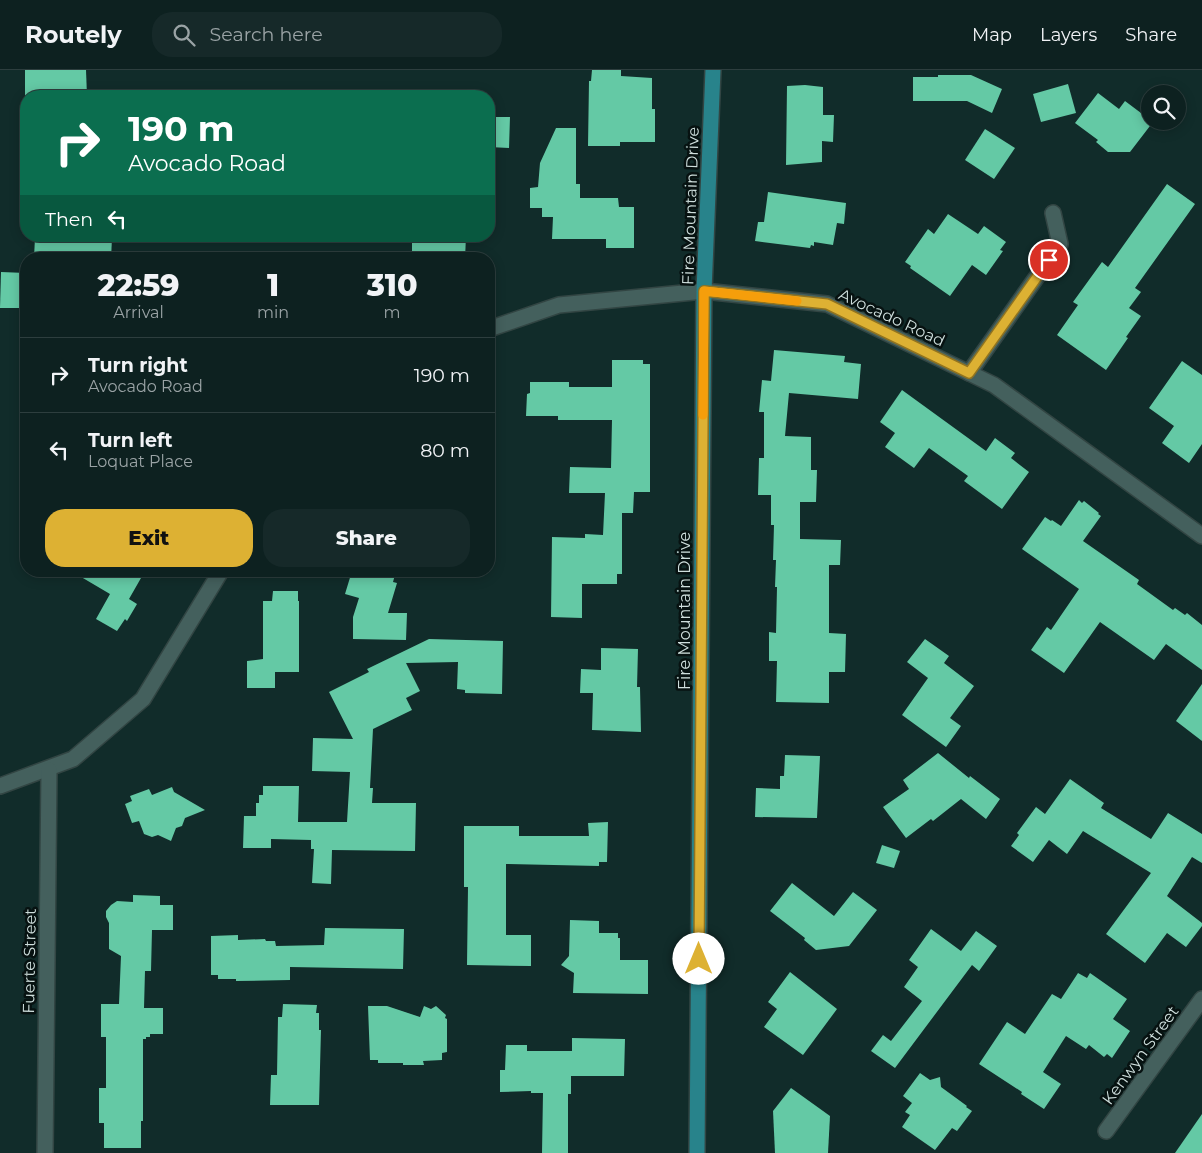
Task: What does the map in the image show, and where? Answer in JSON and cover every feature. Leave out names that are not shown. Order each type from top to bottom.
[{"type":"main road","name":"Fire Mountain Drive","points":[[697,1153],[704,291],[713,70]]},
{"type":"street","points":[[969,373],[1060,244],[1053,213]]},
{"type":"street","name":"Avocado Road","points":[[495,327],[559,305],[704,291],[827,304],[994,385],[1202,536]]},
{"type":"street","points":[[0,786],[48,770],[73,759],[143,699],[217,577]]},
{"type":"street","name":"Fuerte Street","points":[[45,1153],[48,770]]},
{"type":"street","name":"Kenwyn Street","points":[[1106,1131],[1202,999]]},
{"type":"building","points":[[25,70],[86,70],[87,90],[25,90]]},
{"type":"building","points":[[592,70],[621,70],[621,76],[652,78],[652,109],[655,109],[655,142],[620,142],[620,146],[588,146],[589,81],[591,81]]},
{"type":"building","points":[[938,75],[971,75],[1002,89],[992,113],[967,101],[913,101],[913,77],[938,77]]},
{"type":"building","points":[[1068,84],[1076,113],[1041,122],[1033,94]]},
{"type":"building","points":[[787,86],[823,87],[823,115],[834,115],[833,142],[822,141],[822,162],[786,165]]},
{"type":"building","points":[[1098,93],[1119,109],[1125,101],[1141,113],[1141,130],[1147,130],[1130,152],[1108,152],[1096,142],[1098,140],[1075,123]]},
{"type":"building","points":[[495,117],[510,117],[509,148],[495,147]]},
{"type":"building","points":[[556,128],[576,128],[576,184],[580,184],[580,198],[618,198],[619,207],[634,207],[634,248],[606,248],[606,239],[552,239],[553,217],[542,217],[542,208],[530,208],[530,188],[538,187],[540,163]]},
{"type":"building","points":[[985,129],[1015,148],[994,179],[965,160]]},
{"type":"building","points":[[1167,184],[1195,204],[1135,288],[1141,292],[1129,308],[1141,316],[1106,370],[1057,335],[1078,305],[1073,302],[1102,262],[1108,267]]},
{"type":"building","points":[[768,192],[846,203],[844,224],[837,223],[833,245],[814,242],[814,246],[811,245],[810,248],[755,241],[758,222],[764,222]]},
{"type":"building","points":[[948,214],[978,234],[984,226],[1006,242],[1000,250],[1003,251],[986,275],[972,265],[950,296],[910,268],[911,266],[905,262],[928,229],[934,234]]},
{"type":"building","points":[[35,242],[112,242],[111,252],[34,252]]},
{"type":"building","points":[[412,242],[466,242],[465,252],[412,252]]},
{"type":"building","points":[[1,272],[20,273],[20,308],[0,308]]},
{"type":"building","points":[[774,350],[845,356],[844,362],[861,364],[858,399],[789,393],[785,436],[811,437],[811,470],[817,470],[816,502],[800,502],[800,539],[841,540],[840,565],[829,565],[829,633],[846,634],[845,672],[829,672],[829,703],[776,702],[777,661],[769,661],[769,632],[776,633],[776,560],[773,560],[774,525],[771,525],[771,495],[758,495],[759,458],[764,458],[764,412],[759,412],[762,380],[771,381]]},
{"type":"building","points":[[612,360],[643,360],[643,364],[650,364],[650,492],[634,492],[633,513],[622,513],[622,574],[617,574],[617,584],[582,584],[582,618],[551,617],[552,537],[585,538],[585,534],[603,535],[605,493],[569,493],[570,467],[611,468],[612,420],[558,420],[558,416],[526,416],[527,394],[530,393],[530,382],[569,382],[569,387],[612,387]]},
{"type":"building","points":[[1182,361],[1202,375],[1202,444],[1189,463],[1162,443],[1174,426],[1149,408]]},
{"type":"building","points":[[902,390],[986,451],[995,438],[1015,453],[1011,458],[1029,472],[1002,509],[964,481],[968,476],[929,448],[914,468],[885,447],[895,433],[880,422]]},
{"type":"building","points":[[1079,500],[1082,503],[1084,501],[1101,516],[1083,541],[1139,580],[1137,584],[1173,610],[1175,608],[1185,615],[1187,613],[1202,625],[1202,670],[1166,644],[1154,660],[1100,622],[1064,673],[1031,650],[1047,627],[1051,630],[1079,589],[1022,549],[1045,517],[1061,526]]},
{"type":"building","points":[[81,577],[142,577],[129,599],[137,604],[127,621],[125,619],[117,631],[96,619],[110,594]]},
{"type":"building","points":[[350,577],[394,577],[393,582],[397,583],[388,613],[407,613],[406,640],[353,639],[353,617],[359,598],[345,594]]},
{"type":"building","points":[[273,591],[298,591],[299,672],[275,672],[275,688],[247,688],[247,661],[263,659],[263,601],[272,601]]},
{"type":"building","points":[[429,639],[503,641],[502,694],[465,693],[465,690],[457,689],[458,662],[406,663],[420,691],[406,698],[412,710],[373,729],[370,788],[373,788],[372,803],[416,803],[415,851],[332,850],[331,884],[312,883],[314,849],[311,849],[311,840],[271,839],[271,848],[243,848],[244,816],[256,816],[256,803],[259,803],[259,795],[263,795],[263,786],[299,786],[298,822],[347,822],[350,772],[312,771],[313,738],[353,739],[329,692],[369,672],[367,669]]},
{"type":"building","points":[[925,639],[949,656],[944,663],[974,686],[950,718],[961,726],[946,747],[902,715],[928,678],[907,662]]},
{"type":"building","points":[[601,648],[638,649],[637,687],[640,687],[641,732],[592,730],[593,693],[580,693],[581,669],[601,670]]},
{"type":"building","points":[[1202,684],[1202,741],[1176,721]]},
{"type":"building","points":[[938,753],[969,778],[970,776],[1000,799],[986,819],[961,799],[933,821],[931,819],[906,838],[883,807],[909,789],[903,780]]},
{"type":"building","points":[[785,755],[820,756],[817,818],[755,817],[756,788],[780,789],[780,776],[784,776]]},
{"type":"building","points":[[1070,779],[1104,803],[1101,808],[1151,839],[1168,813],[1202,834],[1202,863],[1192,857],[1167,896],[1202,923],[1202,926],[1186,947],[1167,933],[1145,963],[1106,934],[1151,873],[1083,831],[1067,854],[1049,840],[1033,862],[1011,846],[1019,835],[1017,833],[1036,807],[1045,814]]},
{"type":"building","points":[[172,787],[174,792],[205,810],[185,818],[182,826],[176,828],[171,841],[158,835],[152,837],[144,834],[139,821],[132,823],[125,804],[132,801],[130,796],[149,789],[152,795]]},
{"type":"building","points":[[608,822],[607,862],[599,862],[599,866],[506,864],[506,935],[531,935],[531,966],[467,965],[468,887],[464,887],[464,826],[519,826],[519,836],[589,836],[588,823]]},
{"type":"building","points":[[882,845],[900,851],[894,868],[876,863]]},
{"type":"building","points":[[792,883],[834,916],[853,892],[877,910],[849,946],[816,950],[804,940],[805,938],[770,911]]},
{"type":"building","points":[[133,895],[160,896],[160,905],[173,905],[173,930],[152,930],[151,971],[145,971],[144,1008],[163,1008],[163,1034],[150,1034],[150,1037],[143,1039],[143,1121],[141,1121],[141,1148],[104,1148],[104,1123],[99,1123],[99,1088],[106,1088],[106,1037],[101,1037],[101,1004],[119,1004],[121,956],[109,949],[109,923],[106,911],[117,901],[133,902]]},
{"type":"building","points":[[570,920],[599,921],[599,933],[618,933],[618,938],[620,938],[620,960],[648,960],[648,994],[573,993],[574,973],[561,965],[569,956]]},
{"type":"building","points":[[325,928],[404,929],[403,969],[290,967],[290,980],[236,981],[236,979],[218,979],[218,975],[211,975],[211,936],[238,935],[238,940],[265,939],[266,941],[275,941],[276,946],[324,945]]},
{"type":"building","points":[[931,929],[961,951],[976,931],[997,946],[979,971],[972,965],[895,1068],[871,1051],[883,1035],[891,1041],[922,1001],[904,987],[918,967],[909,960]]},
{"type":"building","points":[[790,972],[837,1009],[803,1055],[764,1027],[777,1009],[768,1002]]},
{"type":"building","points":[[1078,973],[1087,978],[1090,973],[1127,999],[1113,1019],[1130,1031],[1112,1058],[1107,1054],[1104,1057],[1089,1045],[1086,1049],[1066,1036],[1043,1072],[1061,1084],[1044,1109],[979,1064],[1007,1022],[1025,1034],[1052,994],[1061,999]]},
{"type":"building","points":[[283,1004],[317,1005],[316,1013],[319,1013],[319,1030],[321,1030],[319,1105],[270,1105],[271,1075],[277,1075],[278,1017],[282,1017]]},
{"type":"building","points":[[368,1006],[387,1006],[420,1017],[424,1006],[431,1009],[436,1006],[446,1015],[445,1018],[447,1019],[447,1052],[442,1053],[442,1060],[423,1061],[424,1065],[403,1065],[403,1063],[378,1063],[378,1060],[370,1060]]},
{"type":"building","points":[[572,1038],[625,1039],[624,1076],[571,1076],[571,1094],[568,1094],[568,1153],[542,1153],[543,1093],[531,1093],[531,1091],[500,1092],[500,1070],[505,1070],[506,1045],[527,1045],[527,1051],[572,1051]]},
{"type":"building","points":[[920,1073],[930,1080],[940,1077],[941,1087],[972,1111],[957,1131],[952,1128],[935,1150],[902,1127],[910,1115],[905,1112],[912,1103],[903,1096]]},
{"type":"building","points":[[791,1088],[830,1116],[828,1153],[775,1153],[773,1111]]},
{"type":"building","points":[[1202,1114],[1202,1153],[1175,1153]]},
{"type":"slow traffic","points":[[703,415],[704,291],[797,301]]},
{"type":"route","points":[[699,959],[704,291],[827,304],[969,373],[1049,260]]}]
